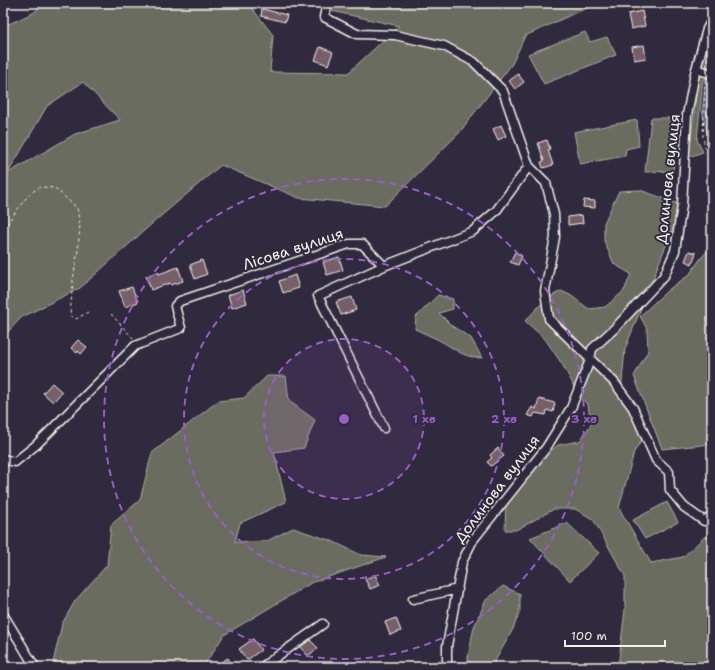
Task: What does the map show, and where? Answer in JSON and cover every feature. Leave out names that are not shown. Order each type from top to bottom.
[{"type":"street","points":[[327,3],[324,16],[357,34],[395,35],[444,46],[474,62],[503,90],[529,166],[546,183],[554,214],[555,237],[545,292],[549,319],[614,382],[633,408],[656,460],[669,472],[670,490],[684,507],[704,521],[712,516]]},
{"type":"street","name":"Долинова вулиця","points":[[447,667],[447,646],[462,562],[473,540],[546,448],[571,408],[590,360],[592,349],[615,328],[664,276],[675,251],[682,205],[687,115],[706,29],[712,20]]},
{"type":"street","points":[[696,69],[708,73]]},
{"type":"street","points":[[384,428],[318,296],[384,266],[473,231],[496,210],[529,166]]},
{"type":"street","name":"Лісова вулиця","points":[[3,459],[16,462],[36,445],[135,346],[181,328],[175,306],[180,301],[349,244],[362,244],[384,266]]},
{"type":"street","points":[[413,599],[458,589]]},
{"type":"street","points":[[3,614],[35,667]]},
{"type":"street","points":[[262,667],[323,624]]},
{"type":"path","points":[[708,73],[704,76],[703,137],[705,148],[712,164]]},
{"type":"path","points":[[3,229],[29,194],[40,187],[55,188],[65,196],[77,208],[80,224],[70,315],[76,319],[88,312]]},
{"type":"path","points":[[111,314],[139,344]]},
{"type":"green space","points":[[45,3],[248,3],[273,35],[270,72],[348,73],[399,26],[327,10],[327,3],[600,3],[525,36],[512,64],[459,133],[385,206],[299,198],[221,165],[80,288],[22,317],[3,337],[3,204],[8,174],[3,177],[3,22],[9,24],[33,13]],"holes":[[[83,82],[120,120],[75,134],[8,173],[47,106]]]},
{"type":"green space","points":[[712,20],[712,74],[696,69]]},
{"type":"green space","points":[[585,32],[590,42],[607,37],[616,55],[544,84],[528,54]]},
{"type":"green space","points":[[704,73],[712,76],[712,79],[703,79],[697,140],[703,152],[689,157],[698,78]]},
{"type":"green space","points":[[651,118],[679,118],[673,171],[645,172]]},
{"type":"green space","points":[[637,120],[639,146],[626,149],[625,156],[580,164],[574,132]]},
{"type":"green space","points":[[640,190],[682,205],[625,349],[621,392],[645,435],[634,452],[619,508],[651,563],[683,557],[712,530],[712,667],[618,667],[625,610],[625,576],[593,519],[575,509],[554,509],[516,530],[505,530],[506,497],[528,469],[558,445],[580,441],[591,424],[588,405],[576,394],[572,382],[562,364],[545,339],[525,321],[546,299],[561,291],[570,295],[589,309],[605,307],[624,291],[631,274],[614,264],[604,241],[604,223],[619,191]]},
{"type":"green space","points":[[712,246],[712,444],[662,449],[634,376],[648,351],[647,329],[640,316],[668,290],[689,275]]},
{"type":"green space","points":[[438,295],[453,299],[453,309],[439,313],[452,326],[471,338],[482,358],[475,358],[459,352],[439,340],[415,329],[416,317]]},
{"type":"green space","points":[[267,376],[286,376],[289,401],[315,420],[304,448],[274,452],[286,502],[240,523],[235,542],[267,541],[293,528],[332,541],[361,555],[386,557],[311,583],[224,635],[203,667],[52,667],[62,624],[75,601],[107,565],[111,525],[140,500],[152,453],[218,401],[244,398]]},
{"type":"green space","points":[[667,502],[678,522],[645,539],[633,520]]},
{"type":"green space","points":[[567,523],[599,553],[570,581],[530,538]]},
{"type":"green space","points":[[503,586],[520,594],[520,611],[513,629],[494,663],[490,667],[468,667],[468,656],[474,627],[486,600]]},
{"type":"water","points":[[706,78],[712,80],[712,155],[702,111]]},
{"type":"building","points":[[262,9],[287,15],[285,22],[261,16]]},
{"type":"building","points":[[642,11],[645,26],[631,29],[628,14]]},
{"type":"building","points":[[644,45],[646,58],[634,60],[632,47]]},
{"type":"building","points":[[320,47],[333,52],[328,65],[315,60]]},
{"type":"building","points":[[518,74],[524,82],[515,89],[509,81]]},
{"type":"building","points":[[501,125],[506,136],[498,140],[493,129]]},
{"type":"building","points":[[547,140],[550,149],[548,150],[553,165],[543,168],[541,162],[544,161],[538,143]]},
{"type":"building","points":[[584,200],[595,201],[595,208],[583,207]]},
{"type":"building","points":[[582,215],[583,223],[568,225],[568,217]]},
{"type":"building","points":[[689,251],[696,253],[692,264],[685,261]]},
{"type":"building","points":[[515,252],[522,256],[518,265],[510,262]]},
{"type":"building","points":[[339,257],[343,270],[327,275],[323,262]]},
{"type":"building","points":[[202,260],[207,274],[195,279],[190,265]]},
{"type":"building","points":[[178,267],[183,281],[171,285],[170,283],[151,290],[146,276],[158,272],[159,274]]},
{"type":"building","points":[[295,275],[299,288],[283,293],[279,281]]},
{"type":"building","points":[[132,287],[138,302],[125,307],[119,291]]},
{"type":"building","points":[[243,290],[247,303],[232,308],[228,295]]},
{"type":"building","points":[[352,297],[356,310],[341,315],[336,302]]},
{"type":"building","points":[[78,340],[87,347],[81,354],[78,351],[77,353],[71,348]]},
{"type":"building","points":[[52,383],[62,392],[53,402],[43,393]]},
{"type":"building","points":[[539,399],[555,403],[553,412],[547,410],[546,415],[535,413],[533,417],[527,415],[532,407],[536,409]]},
{"type":"building","points":[[498,448],[504,456],[491,466],[487,462],[492,458],[490,455]]},
{"type":"building","points":[[375,575],[380,585],[370,589],[365,579]]},
{"type":"building","points":[[396,618],[401,631],[390,635],[385,622]]},
{"type":"building","points":[[253,639],[261,650],[247,660],[239,649]]},
{"type":"building","points":[[310,640],[318,648],[308,656],[300,647]]},
{"type":"building","points":[[228,658],[233,667],[213,667]]}]
